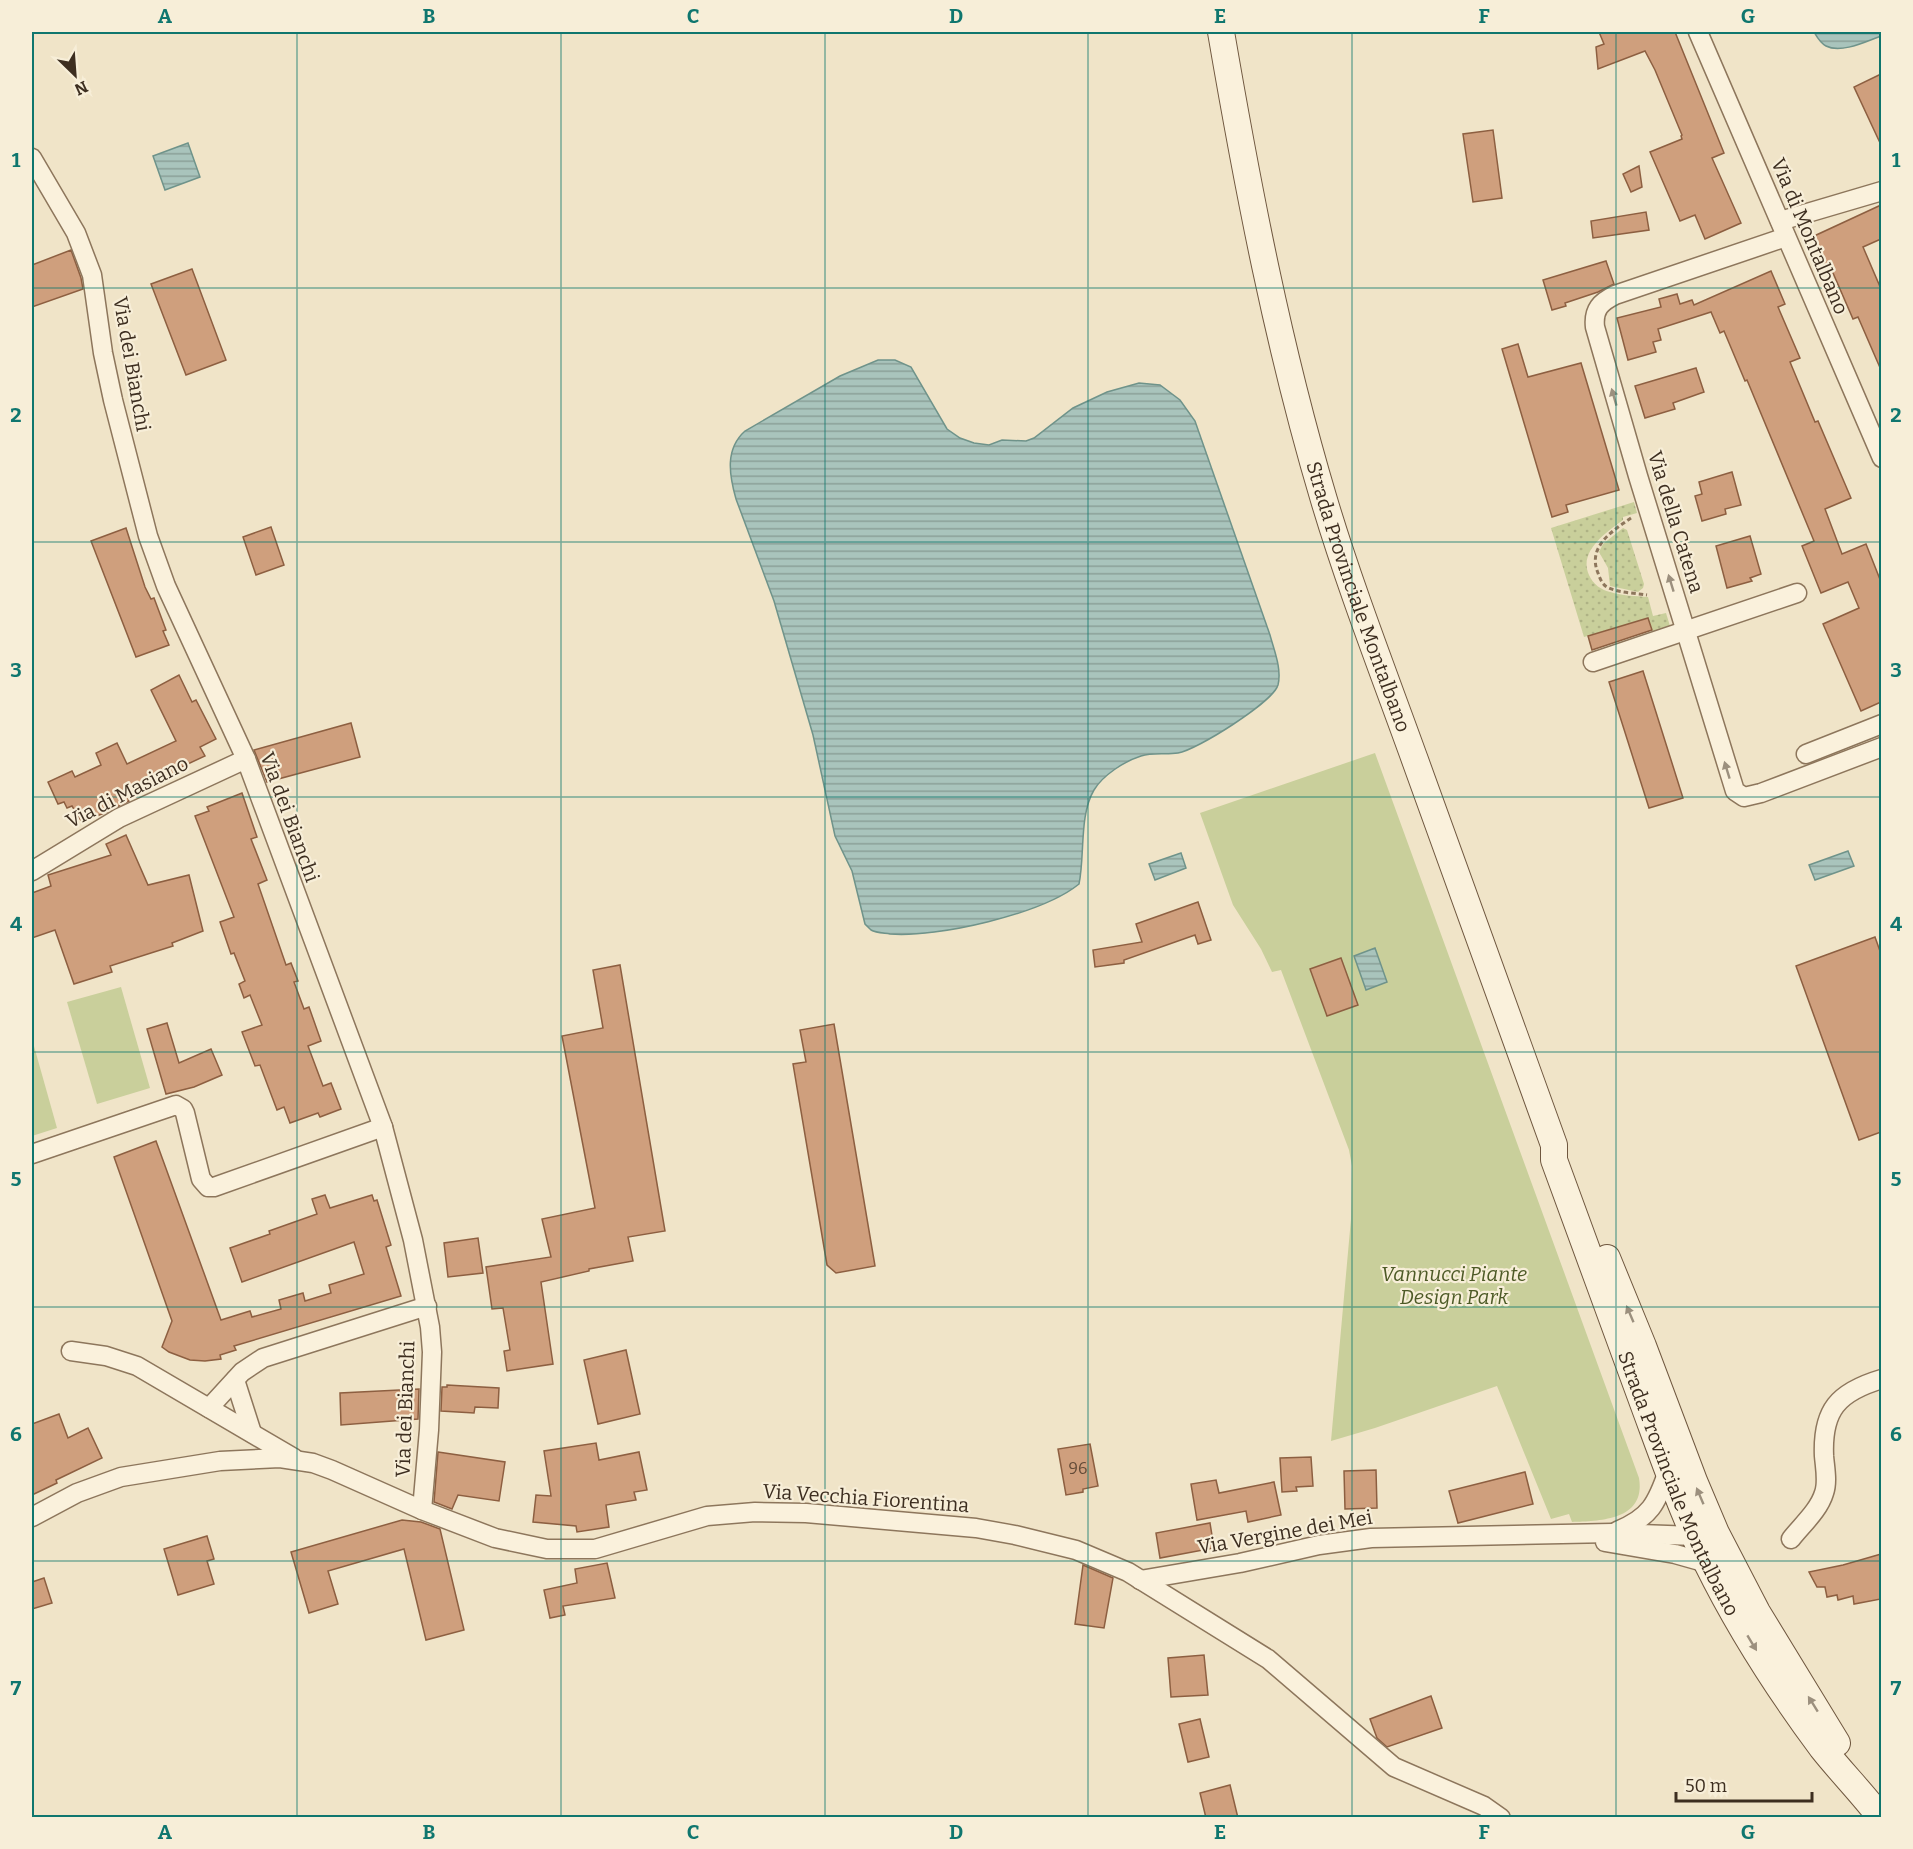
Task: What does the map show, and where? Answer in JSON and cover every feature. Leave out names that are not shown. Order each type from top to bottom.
[{"type":"main road","name":"Strada Provinciale Montalbano","points":[[1221,32],[1242,153],[1266,269],[1289,371],[1325,501],[1388,684],[1554,1145],[1554,1160],[1668,1472],[1695,1536],[1717,1558],[1779,1649],[1849,1761],[1861,1792],[1881,1818]]},
{"type":"main road","name":"Strada Provinciale Montalbano","points":[[1554,1145],[1564,1156],[1639,1335],[1694,1481],[1717,1558]]},
{"type":"street","name":"Via di Montalbano","points":[[1698,32],[1881,458]]},
{"type":"street","name":"Via dei Bianchi","points":[[32,158],[76,233],[92,275],[103,353],[113,400],[152,546],[178,615],[246,759],[383,1127],[413,1240],[427,1306],[432,1352],[429,1430],[422,1510]]},
{"type":"street","name":"Via della Catena","points":[[1881,191],[1615,295],[1601,303],[1595,314],[1595,327],[1620,416],[1735,791],[1739,795],[1750,796],[1881,747]]},
{"type":"street","points":[[1593,662],[1797,593]]},
{"type":"street","points":[[1806,754],[1881,724]]},
{"type":"street","points":[[1830,745],[1838,764]]},
{"type":"street","name":"Via di Masiano","points":[[32,871],[119,818],[246,759]]},
{"type":"street","points":[[32,1154],[176,1105],[185,1113],[201,1179],[208,1187],[214,1187],[383,1127]]},
{"type":"street","points":[[209,1408],[249,1366],[273,1354],[427,1306]]},
{"type":"street","points":[[71,1351],[126,1362],[298,1460]]},
{"type":"street","points":[[1791,1539],[1821,1501],[1825,1490],[1824,1439],[1831,1409],[1842,1396],[1881,1378]]},
{"type":"street","points":[[235,1380],[252,1433]]},
{"type":"street","name":"Via Vecchia Fiorentina","points":[[32,1517],[100,1484],[138,1474],[242,1459],[280,1458],[298,1460],[332,1470],[422,1510],[495,1538],[530,1546],[574,1550],[595,1549],[707,1516],[806,1513],[976,1528],[1042,1540],[1076,1550],[1118,1567],[1140,1580],[1268,1659],[1394,1767],[1484,1806],[1501,1818]]},
{"type":"street","name":"Via Vergine dei Mei","points":[[1612,1533],[1645,1516],[1656,1502],[1668,1472]]},
{"type":"street","name":"Via Vergine dei Mei","points":[[1547,1533],[1675,1554],[1717,1558]]},
{"type":"street","name":"Via Vergine dei Mei","points":[[1140,1580],[1240,1563],[1309,1546],[1350,1540],[1547,1533],[1695,1536]]},
{"type":"path","points":[[1624,522],[1598,546],[1595,555],[1596,569],[1600,579],[1609,588],[1647,595]]},
{"type":"green space","points":[[1634,502],[1637,513],[1623,517],[1623,520],[1602,536],[1591,550],[1587,558],[1589,575],[1595,584],[1607,591],[1648,597],[1653,616],[1666,613],[1670,626],[1653,632],[1648,618],[1584,637],[1551,528]]},
{"type":"green space","points":[[1623,528],[1627,530],[1644,584],[1638,592],[1610,586],[1608,568],[1599,552],[1603,544]]},
{"type":"green space","name":"Vannucci Piante Design Park","points":[[1375,753],[1639,1478],[1636,1502],[1629,1510],[1608,1519],[1572,1522],[1569,1514],[1551,1519],[1497,1386],[1331,1441],[1351,1219],[1352,1166],[1349,1150],[1281,970],[1272,972],[1261,949],[1233,905],[1200,813]]},
{"type":"green space","points":[[121,987],[150,1088],[97,1104],[67,1002]]},
{"type":"green space","points":[[32,1039],[57,1128],[32,1136]]},
{"type":"water","points":[[1814,32],[1881,32],[1881,36],[1839,49],[1824,45]]},
{"type":"water","points":[[188,143],[200,177],[165,190],[153,156]]},
{"type":"water","points":[[878,360],[895,360],[911,367],[947,429],[960,438],[989,445],[1002,440],[1026,441],[1034,438],[1073,408],[1107,392],[1139,383],[1160,385],[1180,400],[1195,421],[1270,635],[1279,673],[1278,685],[1273,693],[1217,735],[1178,753],[1150,754],[1135,758],[1121,765],[1103,779],[1094,790],[1086,811],[1079,884],[1040,905],[988,922],[961,928],[910,934],[878,932],[871,930],[865,924],[852,871],[835,836],[813,735],[774,601],[736,499],[730,471],[734,446],[745,431],[840,376]]},
{"type":"water","points":[[1848,851],[1854,866],[1815,880],[1809,865]]},
{"type":"water","points":[[1181,853],[1186,868],[1155,880],[1149,864]]},
{"type":"water","points":[[1375,948],[1387,982],[1366,990],[1354,956]]},
{"type":"building","points":[[1599,32],[1675,32],[1724,153],[1712,158],[1741,223],[1705,239],[1695,215],[1680,221],[1650,152],[1682,139],[1655,70],[1645,51],[1598,69],[1596,47],[1604,44]]},
{"type":"building","points":[[1881,74],[1881,145],[1854,87]]},
{"type":"building","points":[[1493,130],[1502,198],[1473,202],[1463,134]]},
{"type":"building","points":[[1639,166],[1642,187],[1631,192],[1623,174]]},
{"type":"building","points":[[1881,205],[1881,239],[1863,247],[1881,289],[1881,370],[1858,317],[1853,319],[1833,273],[1828,275],[1812,237]]},
{"type":"building","points":[[1646,212],[1649,230],[1593,238],[1591,221]]},
{"type":"building","points":[[71,250],[83,289],[32,307],[32,265]]},
{"type":"building","points":[[1606,261],[1614,284],[1552,310],[1543,280]]},
{"type":"building","points":[[192,269],[226,360],[186,375],[151,284]]},
{"type":"building","points":[[1771,271],[1785,304],[1778,307],[1800,358],[1790,362],[1851,498],[1825,509],[1842,554],[1866,544],[1881,582],[1881,702],[1861,711],[1823,624],[1859,608],[1848,582],[1821,593],[1802,546],[1814,541],[1747,380],[1745,381],[1724,331],[1720,333],[1711,312],[1658,329],[1661,340],[1653,342],[1656,352],[1628,360],[1617,318],[1661,307],[1659,299],[1677,294],[1680,304],[1692,300],[1694,305]]},
{"type":"building","points":[[1518,344],[1528,377],[1581,363],[1619,490],[1566,505],[1568,512],[1552,517],[1502,349]]},
{"type":"building","points":[[1696,368],[1704,392],[1673,403],[1675,409],[1645,418],[1635,386]]},
{"type":"building","points":[[1732,472],[1741,505],[1725,509],[1726,514],[1702,521],[1695,496],[1702,494],[1699,482]]},
{"type":"building","points":[[271,527],[284,565],[256,575],[243,537]]},
{"type":"building","points":[[126,528],[145,587],[151,599],[154,598],[169,645],[136,657],[91,541]]},
{"type":"building","points":[[1750,536],[1761,574],[1750,578],[1752,581],[1727,588],[1716,546]]},
{"type":"building","points":[[1648,618],[1652,630],[1592,650],[1588,636]]},
{"type":"building","points":[[1643,671],[1683,798],[1649,808],[1609,682]]},
{"type":"building","points":[[179,675],[192,702],[196,700],[216,739],[200,747],[205,756],[177,769],[180,774],[128,798],[129,801],[109,811],[82,822],[72,806],[67,808],[64,802],[58,804],[48,782],[72,771],[75,777],[101,765],[96,753],[117,743],[127,764],[176,741],[151,690]]},
{"type":"building","points":[[351,723],[360,757],[267,782],[254,750]]},
{"type":"building","points":[[242,793],[257,837],[251,839],[267,880],[258,884],[286,965],[291,963],[298,981],[294,982],[304,1009],[309,1007],[321,1041],[308,1046],[323,1086],[331,1083],[341,1109],[320,1117],[318,1113],[290,1123],[284,1107],[277,1110],[260,1065],[255,1066],[242,1032],[262,1025],[250,995],[244,998],[239,984],[245,981],[234,953],[231,954],[220,922],[234,917],[195,816],[209,811],[207,807]]},
{"type":"building","points":[[126,835],[148,885],[189,875],[203,931],[172,943],[173,946],[110,966],[112,972],[74,984],[55,930],[32,938],[32,893],[51,886],[48,875],[111,855],[106,844]]},
{"type":"building","points":[[1198,902],[1211,940],[1198,944],[1195,935],[1124,960],[1124,963],[1095,967],[1093,950],[1142,942],[1136,924]]},
{"type":"building","points":[[1875,937],[1881,954],[1881,1132],[1859,1140],[1796,966]]},
{"type":"building","points":[[1341,958],[1358,1005],[1327,1016],[1310,969]]},
{"type":"building","points":[[620,965],[665,1231],[628,1237],[633,1261],[589,1269],[589,1271],[541,1282],[553,1364],[507,1371],[504,1351],[510,1350],[503,1308],[492,1309],[486,1267],[551,1257],[542,1219],[595,1208],[562,1036],[603,1028],[593,970]]},
{"type":"building","points":[[167,1023],[179,1063],[211,1049],[222,1075],[194,1087],[166,1094],[147,1029]]},
{"type":"building","points":[[834,1024],[875,1266],[836,1273],[827,1265],[793,1064],[806,1062],[800,1030]]},
{"type":"building","points":[[156,1141],[221,1320],[250,1311],[252,1317],[281,1309],[279,1300],[303,1293],[305,1301],[331,1293],[329,1285],[364,1274],[354,1242],[242,1282],[230,1248],[317,1214],[312,1199],[325,1195],[330,1208],[372,1195],[374,1201],[377,1200],[391,1245],[386,1247],[401,1296],[234,1346],[236,1350],[220,1355],[221,1359],[190,1360],[169,1352],[162,1347],[172,1321],[114,1157]]},
{"type":"building","points":[[478,1238],[483,1273],[448,1277],[444,1243]]},
{"type":"building","points":[[626,1350],[640,1414],[598,1424],[584,1360]]},
{"type":"building","points":[[447,1385],[499,1388],[498,1408],[475,1407],[474,1413],[441,1411],[442,1387],[447,1387]]},
{"type":"building","points":[[419,1389],[418,1419],[341,1425],[340,1393]]},
{"type":"building","points":[[59,1414],[68,1438],[88,1428],[102,1458],[56,1480],[57,1483],[32,1495],[32,1424]]},
{"type":"building","points":[[596,1443],[599,1460],[639,1452],[647,1490],[634,1492],[636,1500],[606,1505],[609,1527],[577,1532],[576,1526],[533,1522],[536,1495],[551,1496],[544,1451]]},
{"type":"building","points":[[1090,1444],[1098,1486],[1066,1495],[1058,1449]]},
{"type":"building","points":[[438,1452],[505,1462],[499,1501],[458,1495],[452,1509],[434,1502]]},
{"type":"building","points":[[1311,1457],[1313,1486],[1296,1487],[1297,1491],[1282,1492],[1280,1458]]},
{"type":"building","points":[[1376,1470],[1377,1508],[1345,1509],[1344,1471]]},
{"type":"building","points":[[1525,1472],[1533,1504],[1458,1523],[1449,1491]]},
{"type":"building","points":[[1216,1480],[1219,1493],[1274,1482],[1281,1515],[1248,1522],[1246,1511],[1197,1520],[1191,1484]]},
{"type":"building","points":[[402,1520],[421,1522],[440,1529],[464,1630],[426,1640],[404,1549],[328,1571],[338,1604],[309,1613],[291,1552]]},
{"type":"building","points":[[1210,1523],[1214,1548],[1160,1558],[1156,1533]]},
{"type":"building","points":[[207,1536],[214,1559],[207,1561],[214,1584],[178,1595],[164,1549]]},
{"type":"building","points":[[1881,1554],[1881,1599],[1854,1604],[1853,1596],[1838,1600],[1837,1595],[1827,1597],[1825,1587],[1817,1587],[1809,1572],[1843,1565]]},
{"type":"building","points":[[607,1563],[615,1598],[563,1606],[565,1615],[550,1618],[544,1590],[577,1583],[575,1569]]},
{"type":"building","points":[[1083,1565],[1113,1578],[1104,1628],[1075,1624]]},
{"type":"building","points":[[44,1578],[52,1603],[32,1609],[32,1582]]},
{"type":"building","points":[[1204,1655],[1208,1695],[1171,1697],[1168,1658]]},
{"type":"building","points":[[1431,1696],[1442,1728],[1387,1747],[1377,1738],[1370,1719]]},
{"type":"building","points":[[1200,1719],[1209,1757],[1188,1762],[1179,1724]]},
{"type":"building","points":[[1230,1785],[1238,1818],[1206,1818],[1200,1793]]}]
